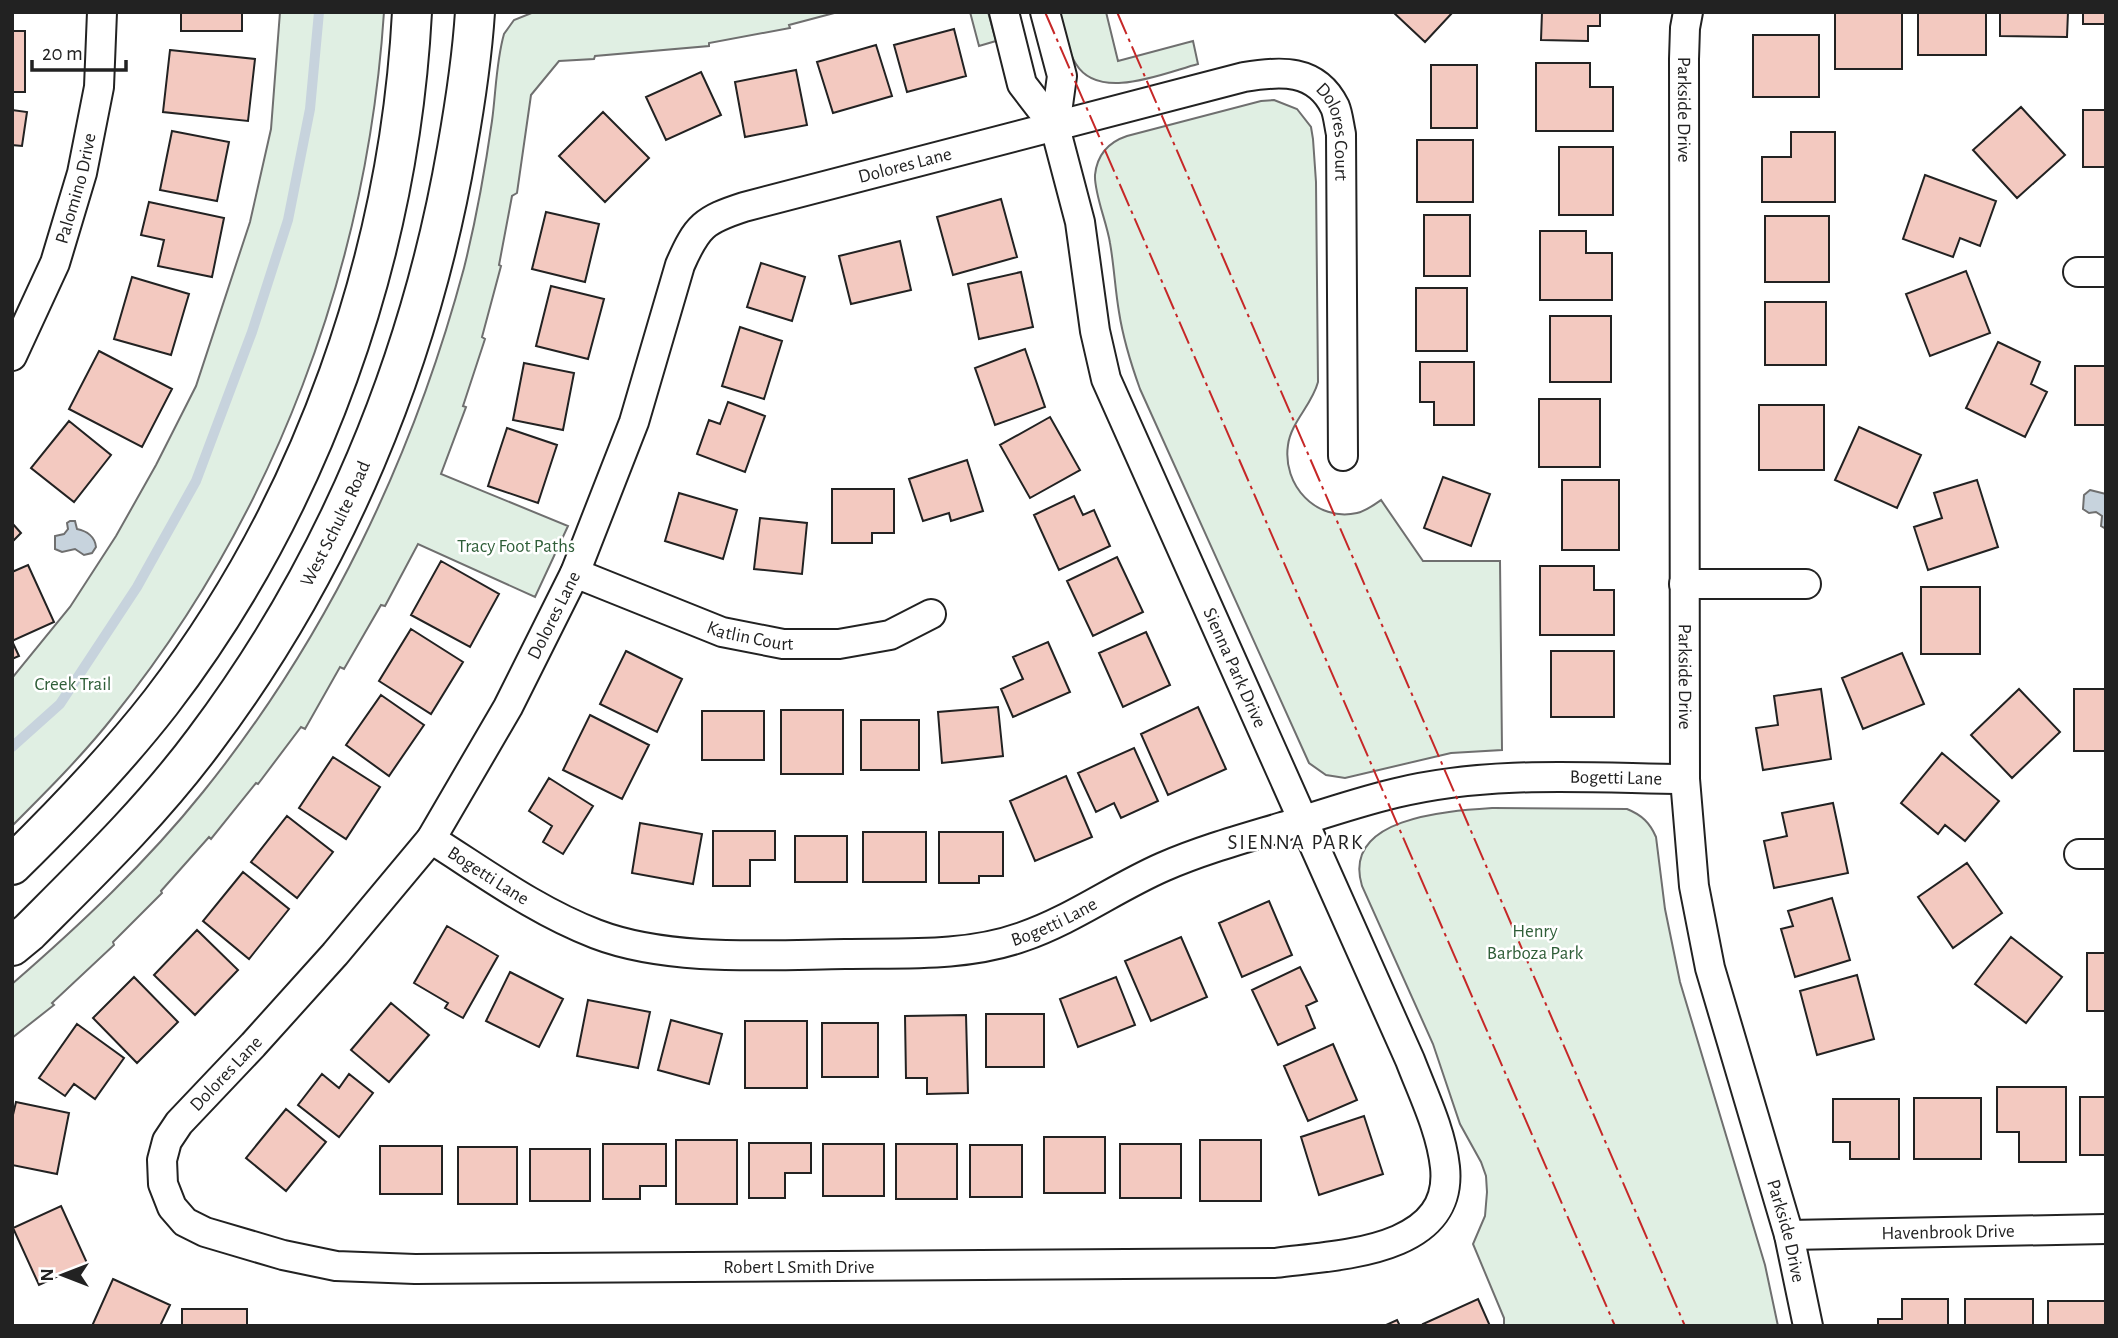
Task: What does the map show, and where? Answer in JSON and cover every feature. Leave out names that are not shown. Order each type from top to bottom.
[{"type":"main road","points":[[12,865],[86,792],[162,701],[214,626],[267,536],[311,444],[347,353],[375,258],[391,190],[404,110],[412,12]]},
{"type":"main road","name":"West Schulte Road","points":[[12,946],[128,834],[204,742],[267,650],[326,549],[389,405],[427,291],[455,162],[475,12]]},
{"type":"street","name":"Palomino Drive","points":[[12,356],[55,263],[82,173],[99,86],[102,12]]},
{"type":"street","name":"Sienna Park Drive","points":[[1004,12],[1022,85],[1055,127]]},
{"type":"street","name":"Sienna Park Drive","points":[[1045,12],[1062,76],[1055,127],[1080,222],[1095,331],[1106,379],[1414,1071],[1440,1141],[1445,1169],[1442,1196]]},
{"type":"street","name":"Parkside Drive","points":[[1688,12],[1684,59],[1685,779],[1694,886],[1710,968],[1789,1235],[1808,1326]]},
{"type":"street","name":"Dolores Court","points":[[1055,127],[1244,77],[1273,72],[1299,74],[1320,87],[1335,107],[1341,134],[1343,456]]},
{"type":"street","name":"Dolores Lane","points":[[163,1184],[162,1160],[167,1141],[179,1123],[335,954],[431,838],[508,707],[575,573],[634,422],[680,265],[702,226],[719,215],[744,207],[1055,127]]},
{"type":"street","name":"Katlin Court","points":[[575,573],[722,632],[783,644],[839,644],[890,635],[932,614]]},
{"type":"street","points":[[1684,584],[1806,584]]},
{"type":"street","name":"Bogetti Lane","points":[[431,838],[546,913],[600,935],[645,947],[707,954],[929,953],[975,948],[1020,938],[1071,916],[1163,867],[1205,850],[1394,793],[1444,783],[1504,778],[1685,779]]},
{"type":"street","name":"Robert L Smith Drive","points":[[163,1184],[172,1207],[186,1222],[205,1233],[283,1255],[336,1266],[415,1269],[1275,1263],[1388,1245],[1412,1235],[1430,1220],[1442,1196]]},
{"type":"street","name":"Havenbrook Drive","points":[[1789,1235],[2106,1229]]},
{"type":"green space","name":"Creek Trail","points":[[280,12],[384,12],[374,108],[357,202],[333,295],[302,386],[265,474],[221,558],[170,640],[113,717],[77,759],[12,826],[12,678],[70,607],[116,536],[196,386],[250,222],[271,129]]},
{"type":"green space","name":"Tracy Foot Paths","points":[[534,12],[838,12],[789,25],[790,28],[709,43],[709,46],[559,61],[531,95],[517,193],[512,196],[499,265],[501,266],[482,337],[485,339],[463,406],[466,407],[441,474],[568,526],[535,597],[418,544],[385,606],[381,605],[344,669],[340,667],[305,729],[301,727],[258,784],[256,783],[211,839],[209,837],[162,893],[113,942],[114,945],[52,1003],[54,1005],[12,1038],[12,984],[112,892],[159,844],[203,792],[248,733],[289,672],[327,609],[361,544],[392,477],[419,408],[464,268],[483,176],[504,34],[514,20]]},
{"type":"green space","points":[[970,12],[988,12],[996,41],[979,46]]},
{"type":"green space","points":[[1060,12],[1106,12],[1118,61],[1193,41],[1198,64],[1133,82],[1100,81],[1086,75],[1076,64],[1068,46]]},
{"type":"green space","points":[[1274,100],[1297,109],[1311,127],[1316,182],[1318,382],[1290,437],[1290,474],[1305,497],[1328,512],[1357,513],[1381,500],[1423,561],[1500,561],[1502,750],[1451,753],[1345,778],[1326,775],[1309,763],[1140,389],[1123,331],[1110,243],[1096,190],[1098,161],[1109,146],[1127,136],[1261,101]]},
{"type":"green space","name":"Henry Barboza Park","points":[[1494,808],[1627,809],[1641,817],[1654,832],[1665,909],[1680,982],[1765,1265],[1778,1326],[1504,1326],[1504,1318],[1473,1244],[1485,1216],[1486,1176],[1460,1124],[1433,1044],[1362,886],[1360,863],[1367,845],[1382,832],[1403,822],[1451,812]]},
{"type":"shaded area","points":[[2090,490],[2106,494],[2106,529],[2101,526],[2102,516],[2083,509],[2084,495]]},
{"type":"shaded area","points":[[70,521],[75,521],[77,529],[92,537],[96,547],[92,553],[84,555],[75,549],[62,552],[55,549],[55,536],[64,534]]},
{"type":"building","points":[[181,12],[242,12],[242,31],[181,31]]},
{"type":"building","points":[[1393,12],[1453,12],[1425,42]]},
{"type":"building","points":[[1542,12],[1600,12],[1600,26],[1588,26],[1588,41],[1541,40]]},
{"type":"building","points":[[1835,12],[1902,12],[1902,69],[1835,69]]},
{"type":"building","points":[[1918,12],[1986,12],[1986,55],[1918,55]]},
{"type":"building","points":[[2000,12],[2068,12],[2067,37],[2000,36]]},
{"type":"building","points":[[2083,12],[2106,12],[2106,24],[2083,24]]},
{"type":"building","points":[[954,29],[966,76],[907,92],[894,45]]},
{"type":"building","points":[[12,31],[25,31],[25,92],[12,92]]},
{"type":"building","points":[[1753,35],[1819,35],[1819,97],[1753,97]]},
{"type":"building","points":[[876,45],[892,96],[833,113],[817,62]]},
{"type":"building","points":[[170,50],[255,59],[248,121],[163,112]]},
{"type":"building","points":[[1536,63],[1590,63],[1590,87],[1613,87],[1613,131],[1536,131]]},
{"type":"building","points":[[1431,65],[1477,65],[1477,128],[1431,128]]},
{"type":"building","points":[[796,70],[807,125],[745,137],[735,82]]},
{"type":"building","points":[[701,72],[721,115],[666,140],[646,97]]},
{"type":"building","points":[[2021,107],[2065,155],[2017,198],[1973,150]]},
{"type":"building","points":[[12,110],[27,112],[22,146],[12,145]]},
{"type":"building","points":[[2083,110],[2106,110],[2106,167],[2083,167]]},
{"type":"building","points":[[603,112],[649,158],[605,202],[559,156]]},
{"type":"building","points":[[172,131],[229,142],[217,201],[160,190]]},
{"type":"building","points":[[1791,132],[1835,132],[1835,202],[1762,202],[1762,157],[1791,157]]},
{"type":"building","points":[[1417,140],[1473,140],[1473,202],[1417,202]]},
{"type":"building","points":[[1559,147],[1613,147],[1613,215],[1559,215]]},
{"type":"building","points":[[1925,175],[1996,201],[1980,246],[1960,238],[1953,257],[1903,239]]},
{"type":"building","points":[[1001,199],[1017,257],[953,275],[937,217]]},
{"type":"building","points":[[149,202],[224,218],[212,277],[158,266],[164,240],[141,235]]},
{"type":"building","points":[[546,212],[599,224],[585,282],[532,269]]},
{"type":"building","points":[[1424,215],[1470,215],[1470,276],[1424,276]]},
{"type":"building","points":[[1765,216],[1829,216],[1829,282],[1765,282]]},
{"type":"building","points":[[1540,231],[1586,231],[1586,253],[1612,253],[1612,300],[1540,300]]},
{"type":"building","points":[[900,241],[911,290],[851,304],[839,256]]},
{"type":"building","points":[[761,263],[805,277],[792,321],[747,307]]},
{"type":"building","points":[[1966,271],[1990,333],[1930,356],[1906,294]]},
{"type":"building","points":[[1021,272],[1033,327],[979,339],[968,284]]},
{"type":"building","points":[[132,277],[189,294],[171,355],[114,339]]},
{"type":"building","points":[[551,286],[604,299],[588,359],[536,346]]},
{"type":"building","points":[[1416,288],[1467,288],[1467,351],[1416,351]]},
{"type":"building","points":[[1765,302],[1826,302],[1826,365],[1765,365]]},
{"type":"building","points":[[1550,316],[1611,316],[1611,382],[1550,382]]},
{"type":"building","points":[[740,327],[782,341],[764,399],[722,386]]},
{"type":"building","points":[[1998,342],[2040,362],[2031,384],[2047,392],[2025,437],[1966,408]]},
{"type":"building","points":[[1025,349],[1045,407],[995,425],[975,368]]},
{"type":"building","points":[[99,351],[172,389],[142,447],[69,409]]},
{"type":"building","points":[[1420,362],[1474,362],[1474,425],[1434,425],[1434,402],[1420,402]]},
{"type":"building","points":[[524,363],[574,373],[563,430],[513,420]]},
{"type":"building","points":[[2075,366],[2106,366],[2106,425],[2075,425]]},
{"type":"building","points":[[1539,399],[1600,399],[1600,467],[1539,467]]},
{"type":"building","points":[[728,402],[765,416],[745,472],[697,454],[709,420],[720,424]]},
{"type":"building","points":[[1759,405],[1824,405],[1824,470],[1759,470]]},
{"type":"building","points":[[1050,417],[1080,470],[1030,498],[1000,445]]},
{"type":"building","points":[[69,421],[111,455],[74,502],[31,468]]},
{"type":"building","points":[[1859,427],[1921,455],[1897,508],[1835,480]]},
{"type":"building","points":[[507,428],[557,445],[538,503],[488,486]]},
{"type":"building","points":[[967,460],[983,511],[951,521],[949,513],[923,521],[909,479]]},
{"type":"building","points":[[1443,477],[1490,494],[1471,546],[1424,528]]},
{"type":"building","points":[[1562,480],[1619,480],[1619,550],[1562,550]]},
{"type":"building","points":[[1977,480],[1998,547],[1928,570],[1914,527],[1942,518],[1934,493]]},
{"type":"building","points":[[832,489],[894,489],[894,533],[872,533],[872,543],[832,543]]},
{"type":"building","points":[[679,493],[737,510],[723,559],[665,541]]},
{"type":"building","points":[[1074,496],[1083,515],[1094,510],[1110,546],[1059,570],[1034,515]]},
{"type":"building","points":[[760,518],[807,523],[802,574],[754,569]]},
{"type":"building","points":[[12,523],[21,533],[12,542]]},
{"type":"building","points":[[1117,557],[1143,612],[1093,636],[1067,581]]},
{"type":"building","points":[[441,561],[499,594],[470,647],[411,615]]},
{"type":"building","points":[[28,565],[54,622],[12,641],[12,572]]},
{"type":"building","points":[[1540,566],[1594,566],[1594,590],[1614,590],[1614,635],[1540,635]]},
{"type":"building","points":[[1921,587],[1980,587],[1980,654],[1921,654]]},
{"type":"building","points":[[411,629],[463,662],[431,714],[379,681]]},
{"type":"building","points":[[1146,632],[1170,685],[1123,707],[1099,653]]},
{"type":"building","points":[[12,641],[19,656],[12,659]]},
{"type":"building","points":[[1048,642],[1070,692],[1013,717],[1001,689],[1023,679],[1013,657]]},
{"type":"building","points":[[626,651],[682,679],[657,732],[600,704]]},
{"type":"building","points":[[1551,651],[1614,651],[1614,717],[1551,717]]},
{"type":"building","points":[[1902,653],[1924,704],[1863,729],[1842,678]]},
{"type":"building","points":[[1821,689],[1831,759],[1763,770],[1756,728],[1778,725],[1774,696]]},
{"type":"building","points":[[2019,689],[2060,732],[2012,778],[1971,735]]},
{"type":"building","points":[[2074,689],[2106,689],[2106,751],[2074,751]]},
{"type":"building","points":[[381,695],[424,725],[389,776],[346,745]]},
{"type":"building","points":[[998,707],[1003,756],[942,763],[938,712]]},
{"type":"building","points":[[1198,707],[1226,769],[1168,795],[1141,734]]},
{"type":"building","points":[[781,710],[843,710],[843,774],[781,774]]},
{"type":"building","points":[[702,711],[764,711],[764,760],[702,760]]},
{"type":"building","points":[[590,715],[649,745],[622,799],[563,770]]},
{"type":"building","points":[[861,720],[919,720],[919,770],[861,770]]},
{"type":"building","points":[[1134,748],[1158,801],[1121,818],[1114,803],[1096,812],[1078,773]]},
{"type":"building","points":[[1942,753],[1999,801],[1965,841],[1945,825],[1938,834],[1901,803]]},
{"type":"building","points":[[333,757],[380,787],[346,839],[299,808]]},
{"type":"building","points":[[1066,776],[1092,837],[1035,861],[1010,801]]},
{"type":"building","points":[[549,778],[593,806],[563,854],[543,842],[552,826],[529,811]]},
{"type":"building","points":[[1833,803],[1848,873],[1774,888],[1764,841],[1787,836],[1782,813]]},
{"type":"building","points":[[287,816],[333,852],[297,898],[251,862]]},
{"type":"building","points":[[640,823],[702,834],[693,884],[632,873]]},
{"type":"building","points":[[713,831],[775,831],[775,860],[750,860],[750,886],[713,886]]},
{"type":"building","points":[[863,832],[926,832],[926,882],[863,882]]},
{"type":"building","points":[[939,832],[1003,832],[1003,876],[979,876],[979,883],[939,883]]},
{"type":"building","points":[[795,836],[847,836],[847,882],[795,882]]},
{"type":"building","points":[[1967,863],[2002,913],[1953,948],[1918,897]]},
{"type":"building","points":[[243,872],[289,909],[249,959],[203,921]]},
{"type":"building","points":[[1832,898],[1850,960],[1795,977],[1781,929],[1793,926],[1788,911]]},
{"type":"building","points":[[1269,901],[1292,955],[1242,977],[1219,923]]},
{"type":"building","points":[[447,926],[498,956],[463,1018],[445,1008],[448,1003],[414,983]]},
{"type":"building","points":[[197,930],[238,970],[195,1015],[154,975]]},
{"type":"building","points":[[1181,937],[1207,997],[1151,1021],[1125,961]]},
{"type":"building","points":[[2011,937],[2062,977],[2026,1023],[1975,984]]},
{"type":"building","points":[[2087,953],[2106,953],[2106,1011],[2087,1011]]},
{"type":"building","points":[[1300,967],[1317,1001],[1306,1006],[1315,1028],[1278,1045],[1252,990]]},
{"type":"building","points":[[510,972],[563,999],[539,1047],[486,1021]]},
{"type":"building","points":[[1857,975],[1874,1039],[1817,1055],[1800,991]]},
{"type":"building","points":[[134,977],[178,1022],[137,1063],[93,1018]]},
{"type":"building","points":[[1116,977],[1135,1025],[1078,1047],[1060,999]]},
{"type":"building","points":[[588,1000],[650,1012],[638,1068],[577,1056]]},
{"type":"building","points":[[391,1003],[429,1035],[389,1082],[351,1050]]},
{"type":"building","points":[[986,1014],[1044,1014],[1044,1067],[986,1067]]},
{"type":"building","points":[[966,1015],[968,1093],[927,1094],[927,1078],[906,1078],[905,1016]]},
{"type":"building","points":[[671,1020],[722,1034],[709,1084],[658,1070]]},
{"type":"building","points":[[745,1021],[807,1021],[807,1088],[745,1088]]},
{"type":"building","points":[[822,1023],[878,1023],[878,1077],[822,1077]]},
{"type":"building","points":[[77,1024],[124,1058],[95,1099],[74,1084],[65,1096],[39,1078]]},
{"type":"building","points":[[1333,1044],[1357,1100],[1308,1121],[1284,1066]]},
{"type":"building","points":[[322,1074],[339,1088],[349,1074],[373,1093],[339,1137],[298,1105]]},
{"type":"building","points":[[1997,1087],[2066,1087],[2066,1162],[2019,1162],[2019,1132],[1997,1132]]},
{"type":"building","points":[[2080,1097],[2106,1097],[2106,1155],[2080,1155]]},
{"type":"building","points":[[1914,1098],[1981,1098],[1981,1159],[1914,1159]]},
{"type":"building","points":[[1833,1099],[1899,1099],[1899,1159],[1850,1159],[1850,1142],[1833,1142]]},
{"type":"building","points":[[16,1102],[69,1113],[57,1174],[12,1165],[12,1119]]},
{"type":"building","points":[[286,1109],[326,1142],[286,1191],[246,1158]]},
{"type":"building","points":[[1364,1116],[1383,1174],[1319,1195],[1301,1137]]},
{"type":"building","points":[[1044,1137],[1105,1137],[1105,1193],[1044,1193]]},
{"type":"building","points":[[676,1140],[737,1140],[737,1204],[676,1204]]},
{"type":"building","points":[[1200,1140],[1261,1140],[1261,1201],[1200,1201]]},
{"type":"building","points":[[749,1143],[811,1143],[811,1173],[785,1173],[785,1198],[749,1198]]},
{"type":"building","points":[[603,1144],[666,1144],[666,1186],[640,1186],[640,1199],[603,1199]]},
{"type":"building","points":[[823,1144],[884,1144],[884,1196],[823,1196]]},
{"type":"building","points":[[896,1144],[957,1144],[957,1199],[896,1199]]},
{"type":"building","points":[[1120,1144],[1181,1144],[1181,1198],[1120,1198]]},
{"type":"building","points":[[970,1145],[1022,1145],[1022,1197],[970,1197]]},
{"type":"building","points":[[380,1146],[442,1146],[442,1194],[380,1194]]},
{"type":"building","points":[[458,1147],[517,1147],[517,1204],[458,1204]]},
{"type":"building","points":[[530,1149],[590,1149],[590,1201],[530,1201]]},
{"type":"building","points":[[61,1206],[87,1263],[39,1285],[13,1228]]},
{"type":"building","points":[[113,1279],[170,1305],[160,1326],[92,1326]]},
{"type":"building","points":[[1478,1299],[1490,1326],[1423,1324]]},
{"type":"building","points":[[1902,1299],[1948,1299],[1948,1326],[1878,1326],[1878,1319],[1902,1319]]},
{"type":"building","points":[[1965,1299],[2033,1299],[2033,1326],[1965,1326]]},
{"type":"building","points":[[2048,1301],[2106,1301],[2106,1326],[2048,1326]]},
{"type":"building","points":[[182,1309],[247,1309],[247,1326],[182,1326]]},
{"type":"building","points":[[1397,1320],[1400,1326],[1384,1326]]},
{"type":"waterway","points":[[12,747],[60,704],[137,587],[196,481],[252,332],[288,220],[310,109],[319,12]]},
{"type":"power","points":[[1045,12],[1615,1326]]},
{"type":"power","points":[[1117,12],[1685,1326]]},
{"type":"district","name":"SIENNA PARK","points":[[1296,842]]}]
